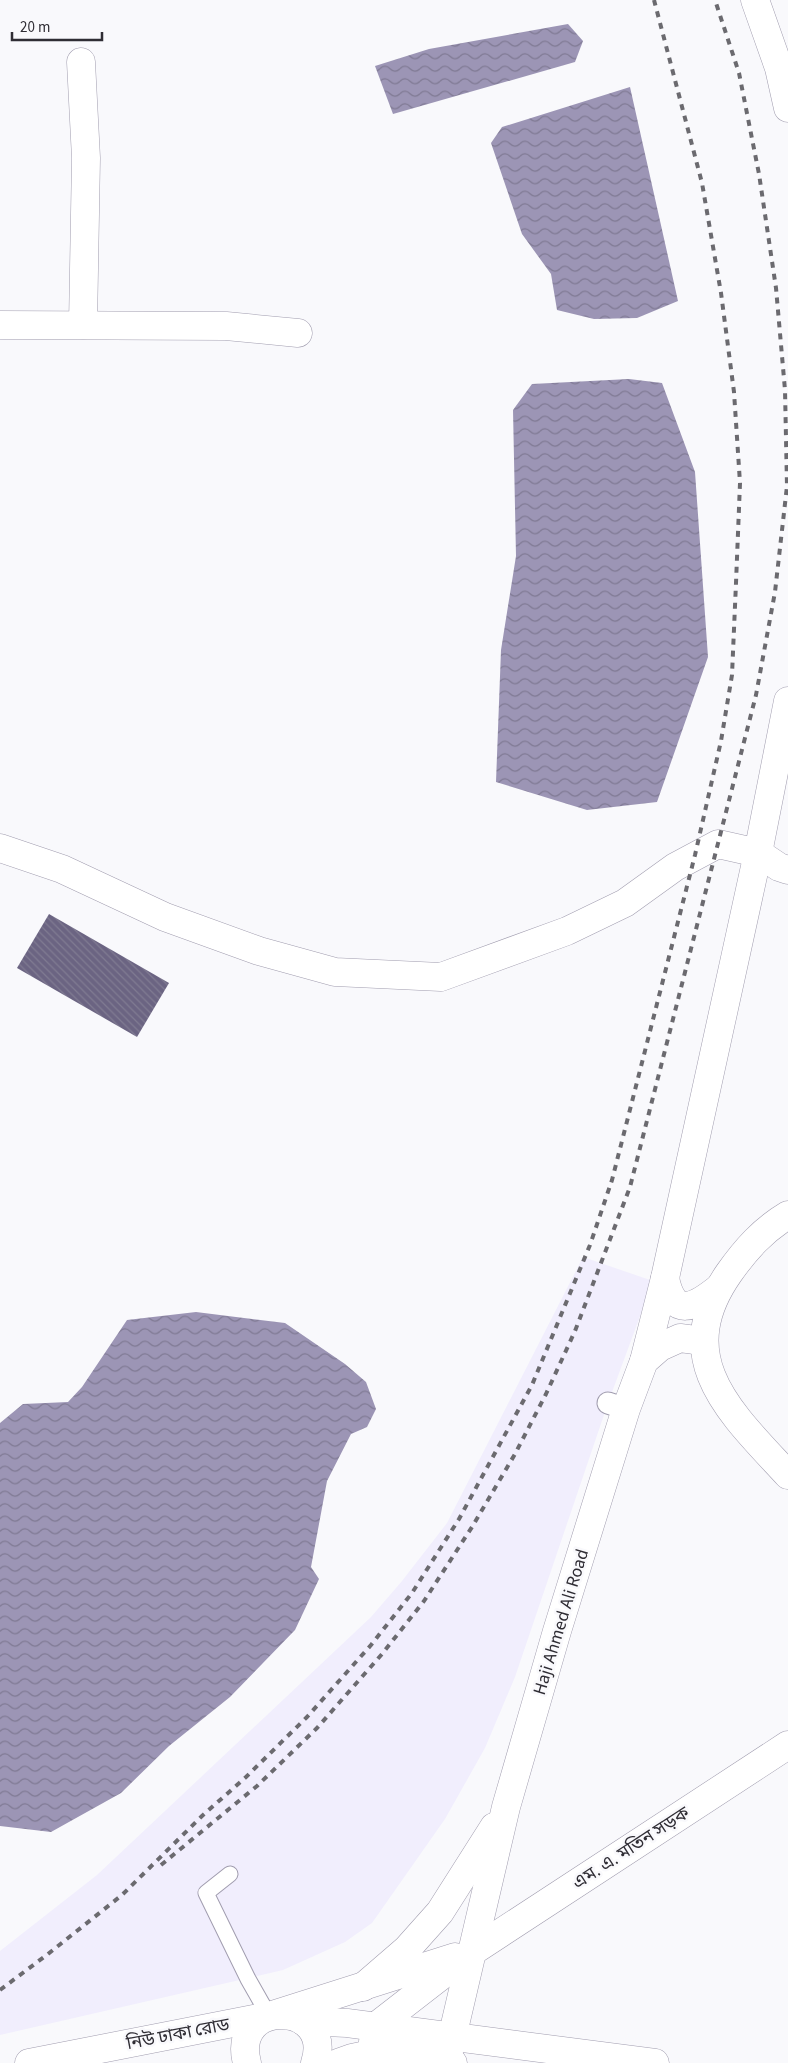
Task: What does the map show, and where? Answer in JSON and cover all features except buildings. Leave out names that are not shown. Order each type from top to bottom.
[{"type":"street","points":[[755,0],[778,68],[788,108]]},
{"type":"street","points":[[81,62],[86,158],[83,325]]},
{"type":"street","points":[[0,324],[226,326],[298,333]]},
{"type":"street","name":"Haji Ahmed Ali Road","points":[[450,2056],[506,1807],[557,1631],[617,1406],[644,1361],[666,1278],[758,853],[788,701]]},
{"type":"street","points":[[0,848],[62,869],[165,917],[259,951],[335,972],[441,977],[575,927],[625,903],[675,867],[718,844],[758,853],[788,870]]},
{"type":"street","points":[[788,1215],[772,1225],[746,1249],[719,1288],[710,1310],[703,1341],[706,1360],[716,1387],[737,1420],[788,1475]]},
{"type":"street","points":[[666,1278],[670,1297],[676,1303],[684,1306],[702,1302],[719,1288]]},
{"type":"street","points":[[644,1361],[660,1347],[680,1338],[703,1341]]},
{"type":"street","name":"এম. এ. মতিন সড়ক","points":[[473,1951],[788,1745]]},
{"type":"street","points":[[363,1987],[407,1949],[440,1912],[506,1807]]},
{"type":"street","points":[[240,2063],[247,2063],[244,2052],[246,2040],[251,2030],[259,2021],[269,2016],[473,1951]]},
{"type":"street","points":[[371,2054],[375,2027],[473,1951]]},
{"type":"street","points":[[269,2016],[287,2014],[303,2021],[347,2023],[375,2027],[450,2056]]},
{"type":"street","name":"নিউ ঢাকা রোড","points":[[29,2063],[269,2016]]},
{"type":"street","points":[[303,2021],[312,2030],[317,2041],[318,2054],[315,2063]]},
{"type":"street","points":[[338,2063],[371,2054],[655,2063]]},
{"type":"lane","points":[[230,1874],[206,1894],[269,2016]]},
{"type":"shaded area","points":[[583,1257],[653,1281],[608,1403],[515,1677],[485,1748],[445,1819],[372,1923],[345,1942],[283,1970],[0,2035],[0,1951],[97,1875],[371,1617],[447,1523]]},
{"type":"water","points":[[568,24],[583,41],[575,62],[393,114],[375,66],[429,49]]},
{"type":"water","points":[[630,87],[678,301],[637,318],[594,319],[557,310],[551,274],[522,234],[491,143],[502,127]]},
{"type":"water","points":[[629,379],[662,383],[695,472],[708,657],[657,802],[587,810],[496,782],[501,650],[516,556],[513,410],[532,384]]},
{"type":"water","points":[[196,1312],[285,1323],[345,1364],[366,1382],[376,1409],[367,1427],[351,1434],[327,1481],[311,1567],[319,1579],[295,1630],[230,1697],[169,1746],[121,1793],[51,1832],[0,1826],[0,1423],[23,1404],[68,1402],[82,1387],[127,1320]]},
{"type":"railway","points":[[0,1990],[122,1895],[202,1816],[246,1777],[307,1717],[371,1645],[412,1593],[459,1519],[532,1385],[590,1245],[612,1180],[695,855],[721,741],[732,675],[740,483],[734,392],[721,293],[702,183],[654,0]]},
{"type":"railway","points":[[161,1865],[257,1786],[317,1728],[382,1654],[424,1601],[472,1527],[515,1454],[546,1394],[575,1331],[630,1187],[756,695],[775,592],[787,486],[785,390],[776,288],[759,174],[739,73],[715,0]]}]
